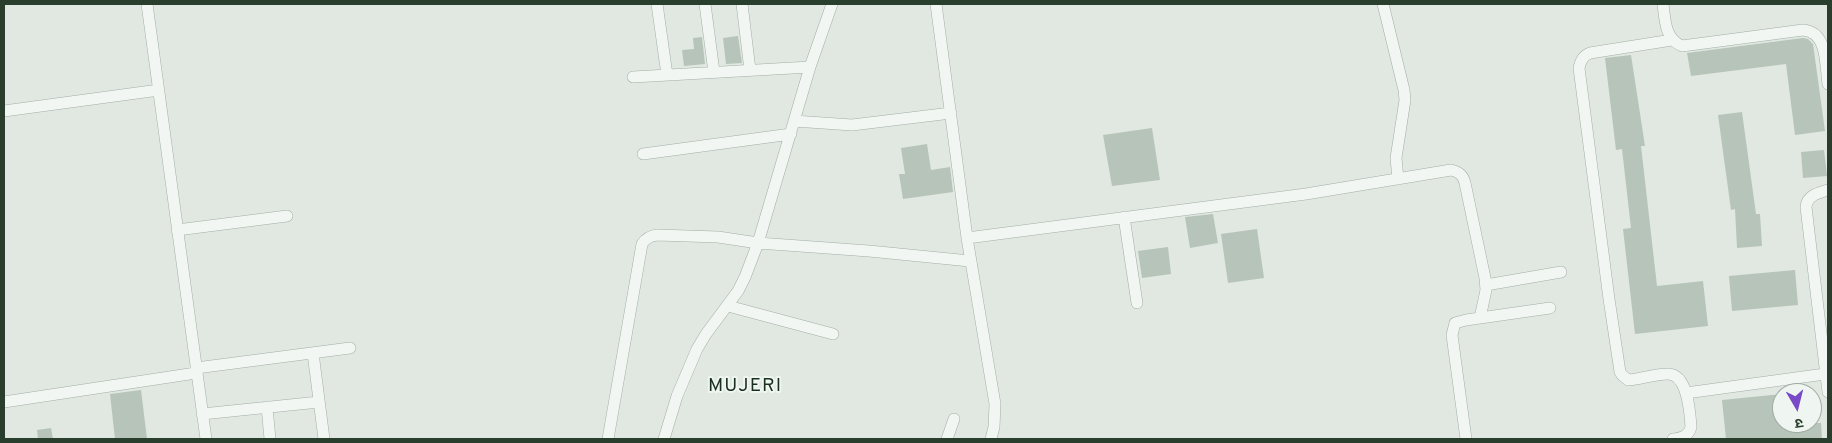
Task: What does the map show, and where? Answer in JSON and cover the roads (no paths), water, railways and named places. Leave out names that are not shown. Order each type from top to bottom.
[{"type":"street","points":[[147,4],[206,439]]},
{"type":"street","points":[[658,4],[667,75]]},
{"type":"street","points":[[705,4],[714,72]]},
{"type":"street","points":[[742,4],[750,70]]},
{"type":"street","points":[[664,439],[677,396],[697,349],[728,306],[745,277],[758,243],[810,67],[832,4]]},
{"type":"street","points":[[936,4],[970,261],[995,404],[994,427],[991,439]]},
{"type":"street","points":[[1383,4],[1405,100],[1396,158],[1398,179]]},
{"type":"street","points":[[1663,4],[1666,26],[1672,40],[1682,46],[1803,30],[1810,31],[1820,38],[1823,46],[1828,84]]},
{"type":"street","points":[[1672,40],[1590,52],[1580,61],[1580,78],[1620,372],[1628,380],[1668,374],[1681,381],[1686,394],[1692,427],[1690,433],[1673,439]]},
{"type":"street","points":[[633,78],[810,67]]},
{"type":"street","points":[[4,111],[158,90]]},
{"type":"street","points":[[794,121],[852,125],[951,114]]},
{"type":"street","points":[[643,154],[791,134]]},
{"type":"street","points":[[967,238],[1306,194],[1451,170],[1456,171],[1464,178],[1486,285],[1480,318]]},
{"type":"street","points":[[1828,190],[1810,198],[1806,202],[1828,392]]},
{"type":"street","points":[[177,230],[287,216]]},
{"type":"street","points":[[1124,217],[1137,303]]},
{"type":"street","points":[[608,439],[626,328],[642,244],[645,239],[657,235],[718,237],[758,243],[970,261]]},
{"type":"street","points":[[1486,285],[1561,272]]},
{"type":"street","points":[[728,306],[833,334]]},
{"type":"street","points":[[1466,439],[1452,331],[1455,323],[1550,308]]},
{"type":"street","points":[[4,402],[350,348]]},
{"type":"street","points":[[312,353],[324,439]]},
{"type":"street","points":[[1686,394],[1825,374]]},
{"type":"street","points":[[202,414],[319,402]]},
{"type":"street","points":[[267,407],[270,439]]},
{"type":"street","points":[[946,439],[954,419]]},
{"type":"district","name":"MUJERI","points":[[745,387]]}]
